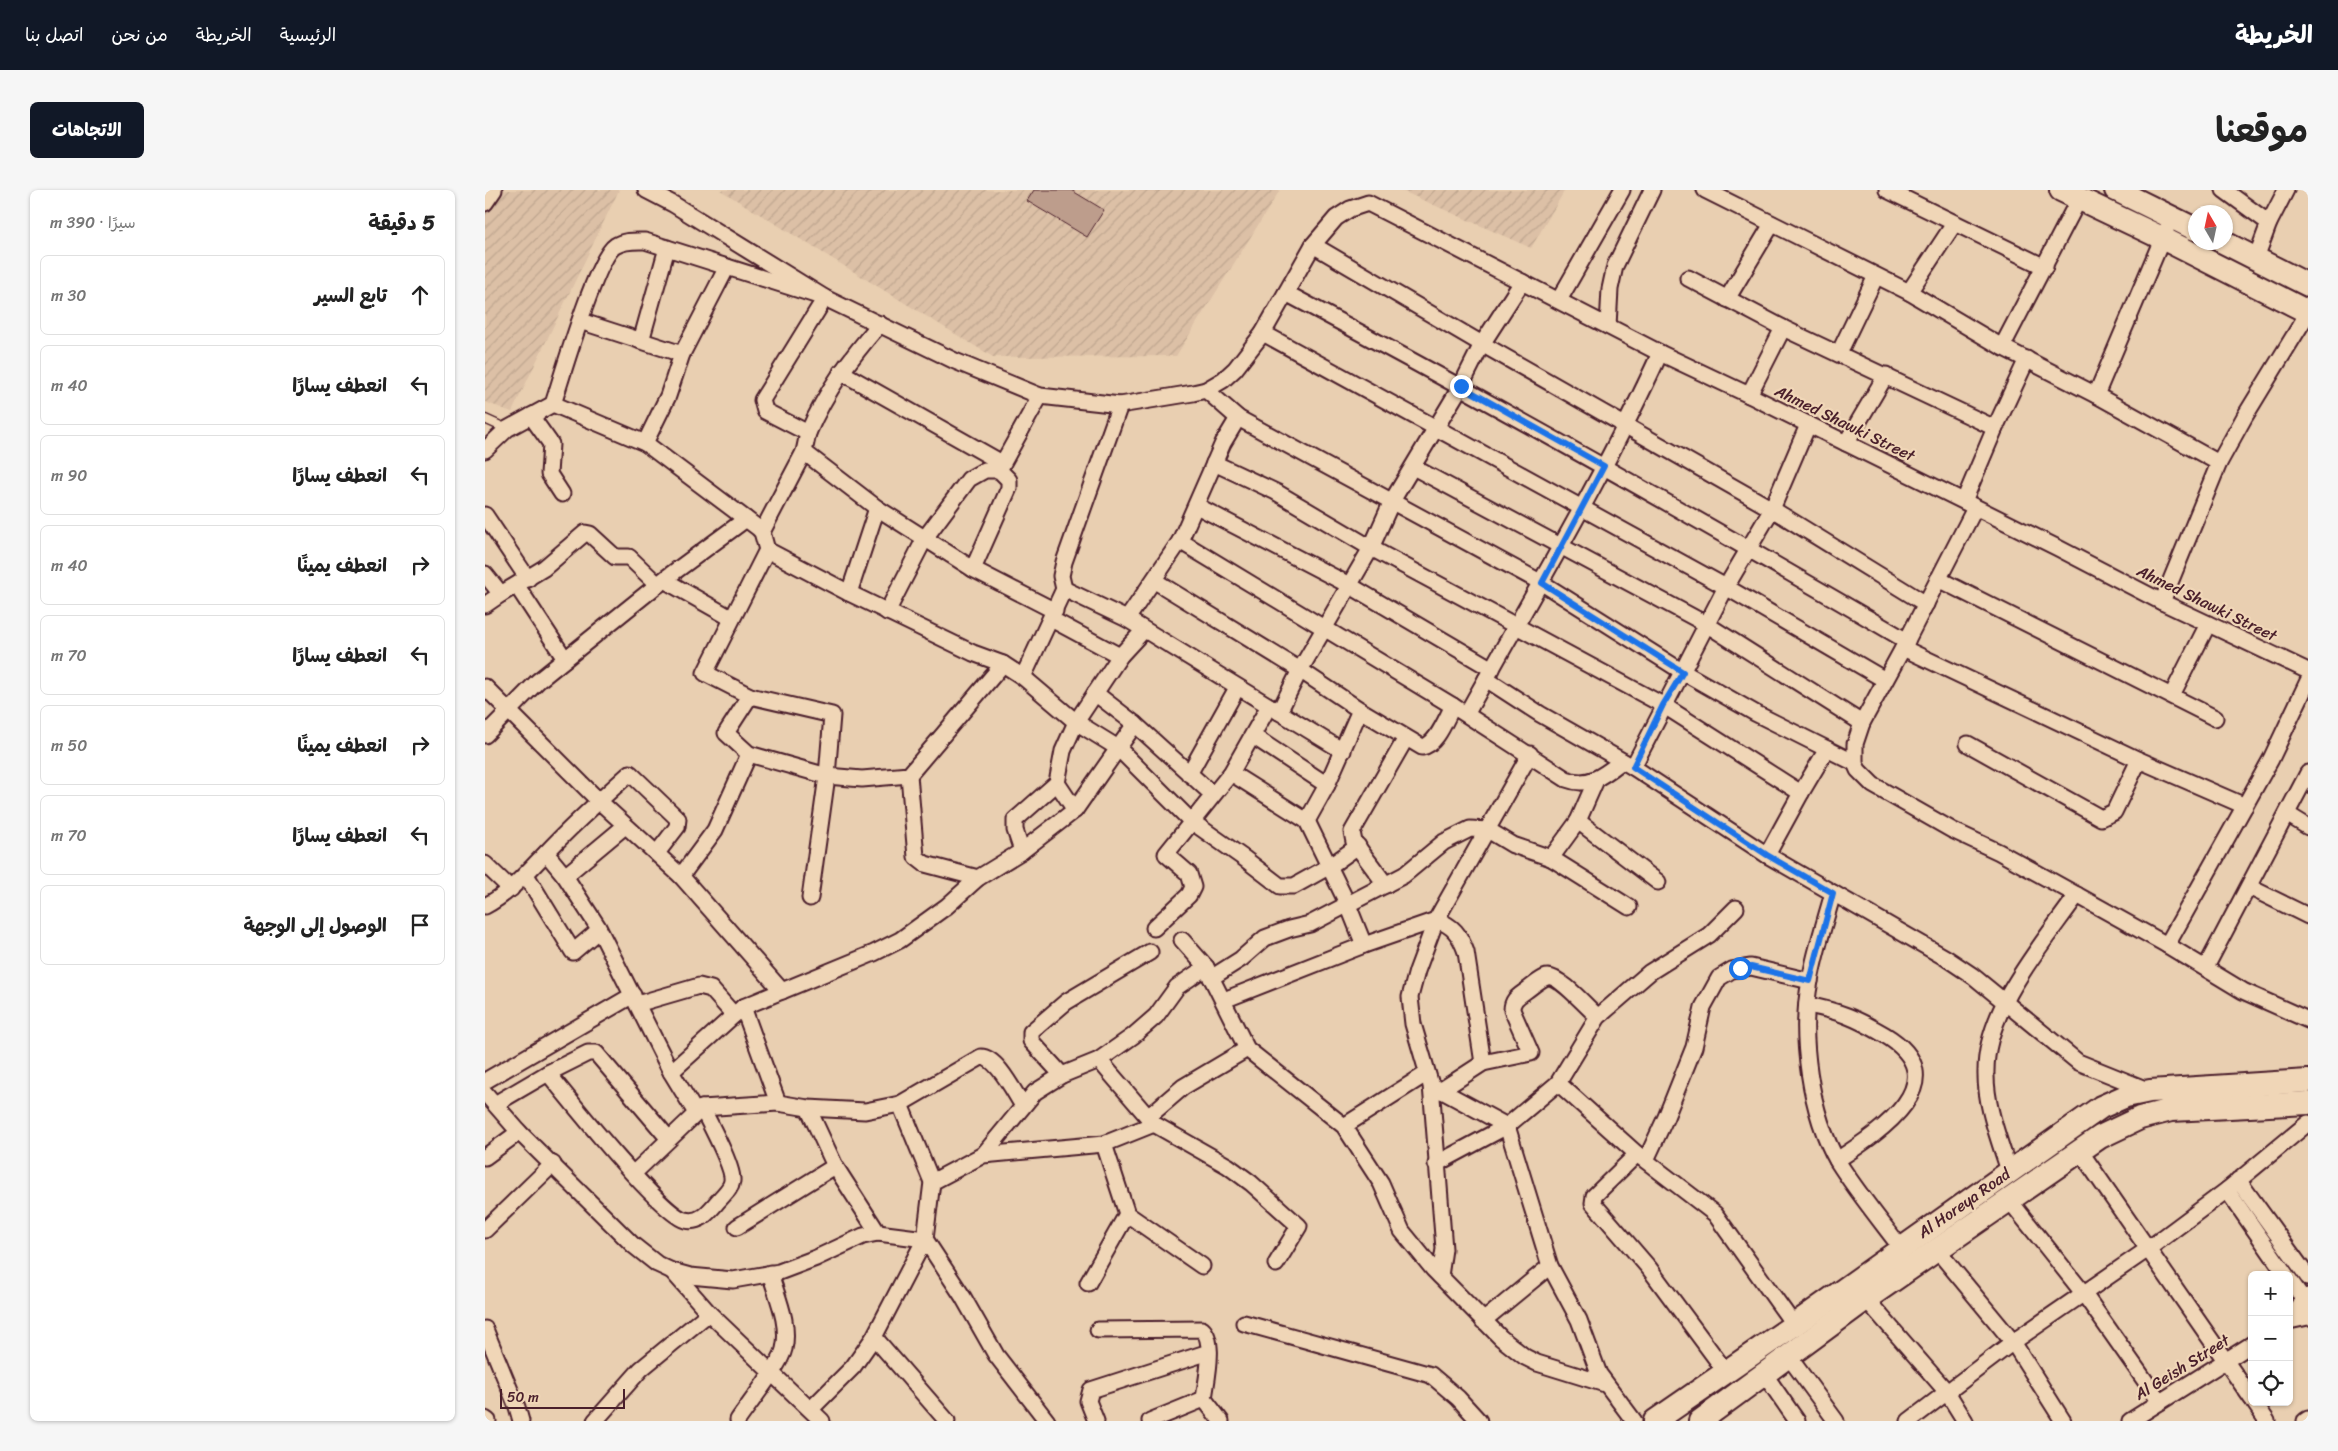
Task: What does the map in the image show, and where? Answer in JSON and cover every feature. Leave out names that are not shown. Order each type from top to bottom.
[{"type":"main road","points":[[2115,190],[2188,226]]},
{"type":"main road","points":[[2070,195],[2162,238],[2308,313]]},
{"type":"main road","points":[[2233,247],[2308,285]]},
{"type":"main road","name":"Al Horeya Road","points":[[1655,1421],[1794,1325],[2101,1107],[2126,1096],[2150,1091],[2308,1081]]},
{"type":"main road","name":"Al Horeya Road","points":[[1700,1421],[1866,1299],[2100,1137],[2122,1125],[2171,1110],[2308,1103]]},
{"type":"street","points":[[485,203],[494,190]]},
{"type":"street","points":[[646,190],[673,204],[825,298],[955,361],[1040,396],[1120,405],[1206,390],[1223,380],[1235,369],[1263,333],[1313,245],[1482,344],[1773,509],[1926,604]]},
{"type":"street","points":[[1559,300],[1623,190]]},
{"type":"street","points":[[1608,326],[1610,288],[1615,266],[1652,190]]},
{"type":"street","points":[[1705,190],[1909,292],[2001,347],[2096,395],[2219,463]]},
{"type":"street","points":[[1887,190],[2045,267]]},
{"type":"street","points":[[2225,190],[2269,223]]},
{"type":"street","points":[[2256,258],[2269,223],[2286,190]]},
{"type":"street","points":[[2001,347],[2045,267],[2070,195]]},
{"type":"street","name":"Ahmed Shawki Street","points":[[1313,245],[1336,218],[1349,209],[1368,203],[1559,300],[1660,354],[1749,395],[2058,548],[2162,602],[2308,671]]},
{"type":"street","points":[[2096,395],[2172,218]]},
{"type":"street","points":[[1727,299],[1772,224]]},
{"type":"street","points":[[1909,292],[1954,224]]},
{"type":"street","points":[[485,450],[507,429],[553,404],[580,321],[604,258],[615,246],[631,241],[645,240],[825,298]]},
{"type":"street","points":[[641,342],[667,248]]},
{"type":"street","points":[[645,443],[668,396],[682,354],[727,267]]},
{"type":"street","points":[[1839,353],[1876,276]]},
{"type":"street","points":[[1688,278],[1783,328],[1995,428]]},
{"type":"street","points":[[1154,928],[1192,891],[1193,883],[1189,874],[1166,854],[1231,772],[1253,736],[1301,670],[1371,548],[1392,501],[1461,386],[1482,344],[1522,282]]},
{"type":"street","points":[[1286,293],[1461,386],[1749,548],[1905,645],[2139,760],[2245,806]]},
{"type":"street","points":[[808,433],[767,413],[762,400],[825,298]]},
{"type":"street","points":[[2162,602],[2219,463],[2245,416],[2308,313]]},
{"type":"street","points":[[580,321],[682,354]]},
{"type":"street","points":[[762,532],[804,452],[808,433],[824,398],[841,372],[880,324]]},
{"type":"street","points":[[1749,395],[1783,328]]},
{"type":"street","points":[[1263,333],[1726,587],[1885,680]]},
{"type":"street","points":[[1467,714],[1562,548],[1582,507],[1627,426],[1660,354]]},
{"type":"street","points":[[2027,359],[1995,428],[1969,505],[1938,579],[1905,645],[1862,723],[1855,744],[1855,763],[1858,770],[1873,785],[1898,800],[2077,894],[2206,967],[2243,991],[2308,1020]]},
{"type":"street","points":[[841,372],[1001,467],[1009,480],[1009,488],[973,569]]},
{"type":"street","points":[[1846,443],[1886,375]]},
{"type":"street","points":[[1206,390],[1238,418],[1542,583],[1683,672],[1755,713],[1855,763]]},
{"type":"street","points":[[1001,467],[1040,396]]},
{"type":"street","points":[[553,404],[645,443],[762,532],[767,550],[731,618],[705,673],[750,696],[832,715],[827,776],[810,898]]},
{"type":"street","points":[[1023,677],[1064,589],[1061,576],[1064,562],[1120,405]]},
{"type":"street","points":[[531,416],[551,444],[549,474],[562,494]]},
{"type":"street","points":[[1127,619],[1155,582],[1180,541],[1197,506],[1223,443],[1238,418]]},
{"type":"street","points":[[1180,541],[1467,714],[1566,779],[1582,782],[1595,780],[1627,764],[1683,672],[1726,587],[1773,509],[1808,425]]},
{"type":"street","points":[[804,452],[877,508],[973,569],[1120,656]]},
{"type":"street","points":[[1214,463],[1277,492],[1371,548],[1663,705],[1801,793]]},
{"type":"street","points":[[887,612],[925,538],[969,478],[985,470],[1001,467]]},
{"type":"street","points":[[1413,468],[1707,624],[1862,723]]},
{"type":"street","points":[[1197,506],[1349,585],[1489,674],[1540,714],[1627,764],[1767,855],[1946,958],[2004,1001],[2078,1062],[2150,1091]]},
{"type":"street","points":[[849,593],[877,508]]},
{"type":"street","points":[[485,515],[565,659]]},
{"type":"street","points":[[486,734],[511,711],[538,681],[661,583],[746,519]]},
{"type":"street","points":[[485,605],[501,594],[523,583],[585,533],[589,534],[615,557],[629,557],[661,583],[731,618]]},
{"type":"street","points":[[767,550],[887,612],[973,653],[1003,664],[1023,677],[1076,722],[1118,748],[1191,821],[1245,858],[1280,886],[1293,886],[1330,866],[1358,846]]},
{"type":"street","points":[[485,574],[501,594]]},
{"type":"street","points":[[1938,579],[2215,718]]},
{"type":"street","points":[[1155,582],[1301,670],[1360,710],[1419,746],[1429,745],[1453,706]]},
{"type":"street","points":[[1064,589],[1127,619],[1237,688],[1343,751]]},
{"type":"street","points":[[2172,695],[2209,624]]},
{"type":"street","points":[[1022,851],[1015,830],[1015,820],[1057,783],[1063,751],[1076,722],[1120,656],[1144,630]]},
{"type":"street","points":[[978,878],[925,864],[916,857],[909,775],[1003,664]]},
{"type":"street","points":[[2167,945],[2271,759],[2308,681]]},
{"type":"street","points":[[485,687],[599,801],[681,876],[782,991]]},
{"type":"street","points":[[1189,774],[1237,688]]},
{"type":"street","points":[[1095,694],[1135,724],[1212,794]]},
{"type":"street","points":[[750,696],[726,733],[749,754],[827,776],[862,778],[909,775]]},
{"type":"street","points":[[1307,821],[1327,785],[1360,710]]},
{"type":"street","points":[[671,1072],[739,1011],[874,953],[899,940],[947,906],[978,878],[1022,851],[1075,810],[1135,724]]},
{"type":"street","points":[[1253,736],[1327,785]]},
{"type":"street","points":[[1386,885],[1352,836],[1354,827],[1405,738]]},
{"type":"street","points":[[1968,744],[2101,818],[2106,818],[2114,812],[2139,760]]},
{"type":"street","points":[[1767,855],[1827,750]]},
{"type":"street","points":[[681,876],[715,830],[749,754]]},
{"type":"street","points":[[1440,1276],[1444,1249],[1436,1164],[1432,1083],[1416,1040],[1410,997],[1436,920],[1530,754]]},
{"type":"street","points":[[1231,772],[1307,821],[1348,905],[1364,945]]},
{"type":"street","points":[[485,906],[503,897],[545,853],[630,773],[678,819],[677,826],[657,853]]},
{"type":"street","points":[[2206,967],[2308,773]]},
{"type":"street","points":[[1551,858],[1579,820],[1595,780]]},
{"type":"street","points":[[1057,783],[1075,810]]},
{"type":"street","points":[[2287,814],[2308,827]]},
{"type":"street","points":[[1579,820],[1658,882]]},
{"type":"street","points":[[565,876],[625,826]]},
{"type":"street","points":[[983,1155],[1022,1104],[1035,1092],[1062,1075],[1099,1060],[1145,1026],[1156,1016],[1177,987],[1241,958],[1265,938],[1310,924],[1386,885],[1408,872],[1452,836],[1470,829],[1488,830],[1513,845],[1551,858],[1629,907]]},
{"type":"street","points":[[545,853],[565,876],[599,930],[671,1072],[699,1110],[729,1167],[732,1181],[728,1189],[706,1214],[696,1220],[683,1220],[678,1217],[661,1205],[548,1073]]},
{"type":"street","points":[[485,864],[511,889]]},
{"type":"street","points":[[525,875],[573,952],[599,930]]},
{"type":"street","points":[[2249,887],[2308,916]]},
{"type":"street","points":[[1833,893],[1810,981],[1807,1005],[1810,1080],[1817,1110],[1837,1160],[1901,1248]]},
{"type":"street","points":[[2009,1171],[1987,1092],[1985,1070],[1994,1028],[2004,1001],[2077,894]]},
{"type":"street","points":[[1436,1164],[1507,1126],[1558,1083],[1598,1017],[1650,972],[1709,935],[1736,908]]},
{"type":"street","points":[[1223,1000],[1364,945],[1436,920],[1454,929],[1462,941],[1466,952],[1483,1063]]},
{"type":"street","points":[[1182,940],[1209,972],[1247,1049],[1344,1126],[1381,1183],[1402,1231],[1416,1250],[1440,1276],[1501,1338],[1537,1363],[1605,1384]]},
{"type":"street","points":[[1062,1075],[1031,1041],[1031,1032],[1066,1002],[1149,952]]},
{"type":"street","points":[[1726,1372],[1639,1255],[1593,1204],[1594,1196],[1641,1157],[1666,1117],[1694,1047],[1703,1007],[1719,978],[1740,968],[1751,967],[1810,981]]},
{"type":"street","points":[[1344,1126],[1432,1083],[1483,1063],[1531,1053],[1512,1010],[1512,1005],[1516,998],[1545,977],[1552,977],[1566,986],[1598,1017]]},
{"type":"street","points":[[485,1080],[635,999],[699,986],[711,989],[739,1011],[778,1103]]},
{"type":"street","points":[[1807,1005],[1839,1012],[1900,1044],[1910,1056],[1916,1074],[1916,1081],[1908,1098],[1888,1123],[1881,1130],[1837,1160]]},
{"type":"street","points":[[932,1182],[983,1155],[1104,1144],[1151,1121],[1183,1087],[1247,1049]]},
{"type":"street","points":[[669,1139],[596,1053],[588,1053],[490,1099],[519,1132],[644,1255],[672,1271],[690,1276],[733,1280],[771,1274],[816,1258],[863,1236],[877,1233],[925,1239],[959,1290],[996,1355],[1047,1421]]},
{"type":"street","points":[[634,1173],[699,1110],[778,1103],[807,1108],[865,1111],[899,1104],[972,1061],[986,1057],[997,1066],[1022,1104]]},
{"type":"street","points":[[1099,1060],[1151,1121],[1228,1166],[1251,1183],[1299,1226],[1276,1264]]},
{"type":"street","points":[[1432,1083],[1507,1126],[1550,1266],[1579,1320],[1599,1374],[1634,1421]]},
{"type":"street","points":[[1558,1083],[1641,1157],[1715,1214],[1794,1325]]},
{"type":"street","points":[[811,1408],[853,1366],[874,1337],[925,1239],[932,1182],[899,1104]]},
{"type":"street","points":[[807,1108],[835,1166],[877,1233]]},
{"type":"street","points":[[1909,1421],[2013,1342],[2149,1249],[2227,1190],[2308,1123]]},
{"type":"street","points":[[485,1157],[519,1132]]},
{"type":"street","points":[[1104,1144],[1127,1214],[1202,1266]]},
{"type":"street","points":[[2080,1151],[2248,1394]]},
{"type":"street","points":[[485,1230],[553,1164]]},
{"type":"street","points":[[737,1227],[835,1166]]},
{"type":"street","points":[[2238,1180],[2308,1277]]},
{"type":"street","points":[[2227,1190],[2283,1271]]},
{"type":"street","points":[[2009,1201],[2084,1294],[2160,1402]]},
{"type":"street","points":[[1088,1283],[1127,1214]]},
{"type":"street","points":[[1937,1250],[2013,1342],[2063,1421]]},
{"type":"street","points":[[1483,1320],[1550,1266]]},
{"type":"street","points":[[672,1271],[709,1313],[811,1408],[822,1421]]},
{"type":"street","points":[[738,1420],[782,1357],[785,1334],[771,1274]]},
{"type":"street","points":[[2292,1316],[2307,1300],[2293,1284]]},
{"type":"street","points":[[1866,1299],[1947,1392],[1965,1421]]},
{"type":"street","points":[[595,1421],[641,1369],[709,1313]]},
{"type":"street","points":[[2293,1319],[2308,1317]]},
{"type":"street","points":[[1243,1323],[1431,1375],[1458,1398],[1479,1421]]},
{"type":"street","points":[[1098,1330],[1196,1328],[1206,1333],[1210,1344],[1204,1400],[1221,1421]]},
{"type":"street","points":[[485,1330],[517,1406],[521,1421]]},
{"type":"street","points":[[874,1337],[947,1421]]},
{"type":"street","name":"Al Geish Street","points":[[2131,1421],[2248,1347]]},
{"type":"street","points":[[1096,1421],[1088,1400],[1091,1390],[1209,1352]]},
{"type":"street","points":[[1789,1356],[1836,1421]]},
{"type":"street","points":[[1765,1375],[1797,1421]]},
{"type":"street","points":[[1149,1421],[1204,1400]]},
{"type":"street","points":[[2256,1406],[2267,1421]]},
{"type":"lane","points":[[485,419],[507,429]]},
{"type":"shaded area","points":[[485,190],[619,190],[512,412],[485,402]]},
{"type":"shaded area","points":[[720,190],[1280,190],[1176,356],[993,357]]},
{"type":"shaded area","points":[[1400,190],[1565,190],[1531,248]]},
{"type":"building","points":[[1034,190],[1071,190],[1104,210],[1087,237],[1027,201]]},
{"type":"route","points":[[1461,386],[1604,466],[1542,583],[1683,672],[1663,705],[1633,767],[1767,855],[1833,893],[1810,981],[1751,967],[1740,968]]}]
